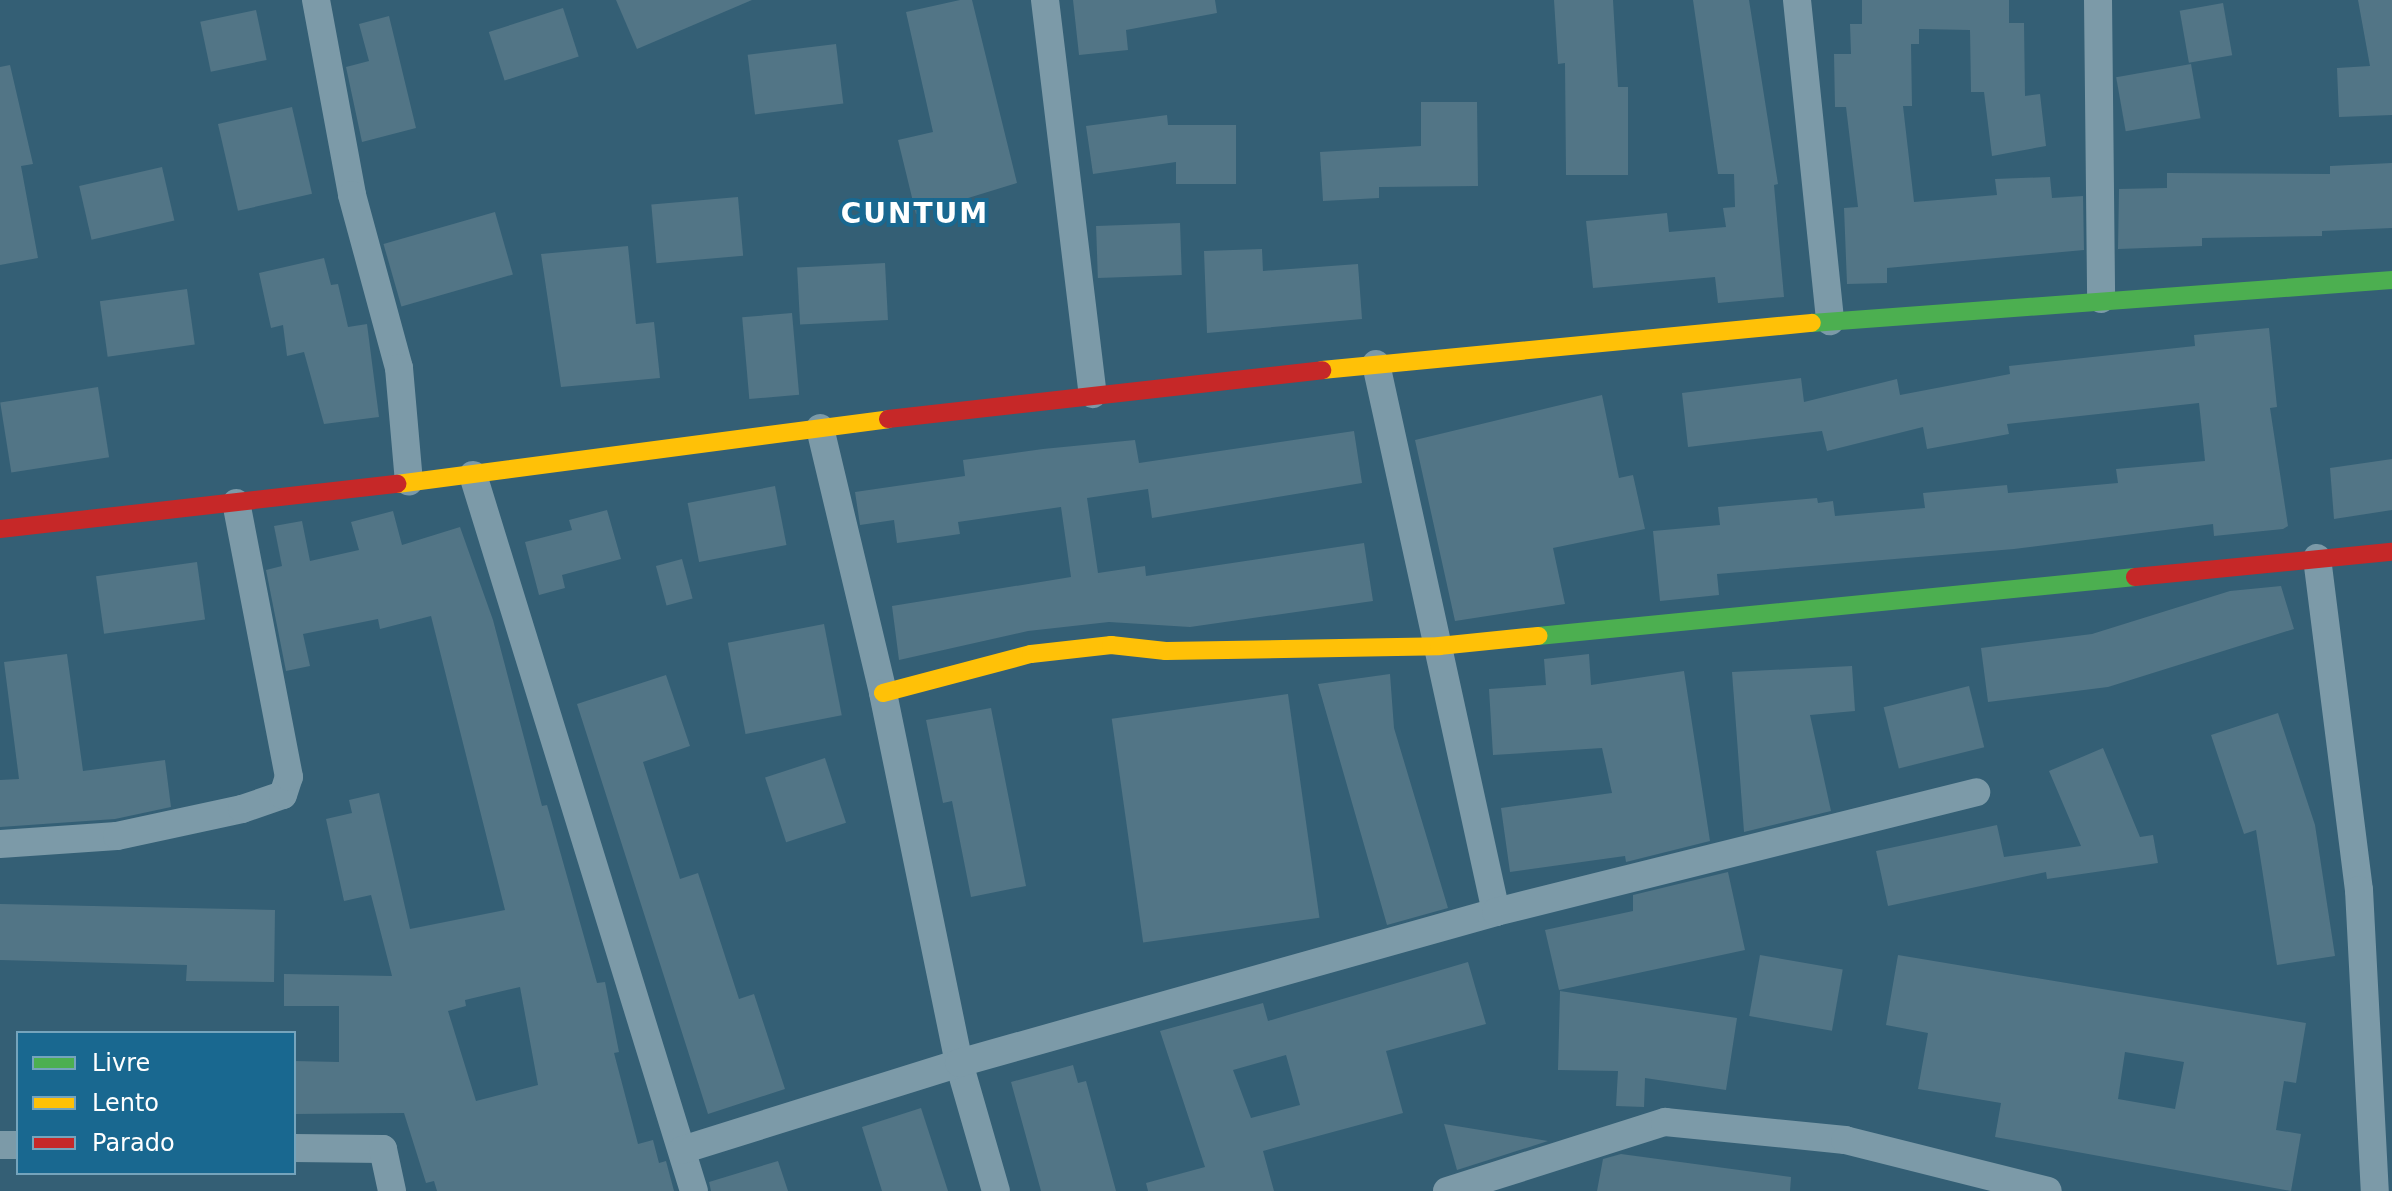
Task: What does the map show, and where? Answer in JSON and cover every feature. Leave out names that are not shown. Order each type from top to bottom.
[{"type":"main road","points":[[0,529],[473,475],[1093,394],[1376,364],[1830,321],[2392,280]]},
{"type":"main road","points":[[883,693],[1031,654],[1111,645],[1206,651],[1439,646],[2392,552]]},
{"type":"street","points":[[316,0],[352,195],[399,368],[409,482]]},
{"type":"street","points":[[1045,0],[1093,394]]},
{"type":"street","points":[[1797,0],[1830,321]]},
{"type":"street","points":[[2098,0],[2101,299]]},
{"type":"street","points":[[1376,364],[1496,912]]},
{"type":"street","points":[[820,428],[883,693],[959,1063],[996,1191]]},
{"type":"street","points":[[473,475],[694,1191]]},
{"type":"street","points":[[0,844],[117,836],[283,795],[289,777],[236,503]]},
{"type":"street","points":[[2317,558],[2359,890],[2383,1150],[2375,1191]]},
{"type":"street","points":[[682,1150],[959,1063],[1496,912],[1976,792]]},
{"type":"street","points":[[1447,1191],[1665,1122],[1845,1140],[2048,1191]]},
{"type":"street","points":[[296,1148],[383,1149],[392,1191]]},
{"type":"building","points":[[616,0],[752,0],[637,49]]},
{"type":"building","points":[[972,0],[1017,183],[916,214],[898,140],[933,132],[906,12]]},
{"type":"building","points":[[1073,0],[1215,0],[1217,13],[1126,30],[1128,50],[1079,55]]},
{"type":"building","points":[[1554,0],[1613,0],[1618,87],[1628,87],[1628,175],[1566,175],[1565,63],[1558,64]]},
{"type":"building","points":[[1693,0],[1749,0],[1778,184],[1774,185],[1784,297],[1718,303],[1715,277],[1593,288],[1586,221],[1667,213],[1669,232],[1726,227],[1723,208],[1735,207],[1734,174],[1718,174]]},
{"type":"building","points":[[1862,0],[2009,0],[2009,23],[2024,23],[2025,96],[2040,94],[2046,146],[1992,156],[1984,92],[1971,92],[1970,30],[1919,29],[1919,44],[1911,44],[1912,106],[1903,106],[1914,202],[1997,195],[1995,179],[2050,177],[2052,198],[2083,196],[2084,250],[1887,268],[1887,283],[1847,284],[1844,208],[1858,207],[1846,107],[1835,107],[1834,54],[1851,54],[1850,24],[1862,24]]},
{"type":"building","points":[[2358,0],[2392,0],[2392,115],[2339,117],[2337,68],[2370,66]]},
{"type":"building","points":[[2223,3],[2232,55],[2189,63],[2180,11]]},
{"type":"building","points":[[563,8],[579,57],[505,81],[489,32]]},
{"type":"building","points":[[256,10],[267,60],[211,72],[200,22]]},
{"type":"building","points":[[389,16],[416,128],[362,142],[346,67],[369,61],[359,24]]},
{"type":"building","points":[[836,44],[843,104],[755,114],[748,55]]},
{"type":"building","points":[[2191,64],[2201,118],[2126,131],[2116,77]]},
{"type":"building","points":[[10,65],[33,164],[21,166],[38,258],[0,265],[0,67]]},
{"type":"building","points":[[1421,102],[1477,102],[1478,186],[1379,187],[1379,198],[1323,201],[1320,152],[1421,146]]},
{"type":"building","points":[[292,107],[312,194],[238,211],[218,124]]},
{"type":"building","points":[[1167,115],[1168,125],[1236,125],[1236,184],[1176,184],[1176,162],[1093,174],[1086,126]]},
{"type":"building","points":[[2392,163],[2392,228],[2322,231],[2322,236],[2202,238],[2202,246],[2118,249],[2119,189],[2167,188],[2167,173],[2330,174],[2330,166]]},
{"type":"building","points":[[162,167],[174,221],[92,240],[79,186]]},
{"type":"building","points":[[738,197],[743,256],[656,263],[651,205]]},
{"type":"building","points":[[495,212],[513,274],[401,306],[383,244]]},
{"type":"building","points":[[1180,223],[1182,275],[1098,278],[1096,226]]},
{"type":"building","points":[[628,246],[636,324],[654,322],[660,378],[561,387],[541,254]]},
{"type":"building","points":[[1262,249],[1263,271],[1358,264],[1362,319],[1207,333],[1204,251]]},
{"type":"building","points":[[324,258],[331,285],[338,284],[348,327],[367,324],[379,417],[324,424],[304,352],[287,356],[283,325],[271,328],[259,273]]},
{"type":"building","points":[[885,263],[888,320],[800,325],[797,268]]},
{"type":"building","points":[[187,289],[195,344],[108,357],[100,301]]},
{"type":"building","points":[[792,313],[799,395],[749,399],[742,317]]},
{"type":"building","points":[[2269,328],[2277,407],[2270,408],[2288,526],[2283,529],[2214,536],[2213,524],[2014,549],[1717,574],[1719,595],[1660,601],[1653,531],[1720,525],[1718,507],[1817,498],[1818,503],[1833,501],[1835,516],[1925,508],[1923,493],[2007,485],[2008,493],[2118,483],[2116,469],[2205,461],[2199,403],[2007,424],[2009,434],[1927,449],[1923,427],[1827,451],[1822,431],[1688,447],[1682,393],[1801,378],[1804,402],[1897,379],[1900,395],[2010,374],[2009,366],[2195,346],[2194,335]]},
{"type":"building","points":[[98,387],[109,457],[11,473],[0,402]]},
{"type":"building","points":[[1602,395],[1619,478],[1633,475],[1645,529],[1553,548],[1565,604],[1455,621],[1415,440]]},
{"type":"building","points":[[1354,431],[1362,483],[1152,518],[1148,489],[1087,498],[1098,573],[1145,566],[1146,576],[1364,543],[1373,601],[1190,627],[1109,622],[1028,631],[899,660],[892,606],[1071,577],[1061,507],[958,522],[960,534],[897,543],[894,520],[860,525],[855,492],[965,476],[963,460],[1043,449],[1135,440],[1139,463]]},
{"type":"building","points":[[2392,459],[2392,510],[2334,519],[2330,468]]},
{"type":"building","points":[[775,486],[786,545],[699,562],[688,503]]},
{"type":"building","points":[[607,510],[621,559],[562,575],[565,588],[539,595],[525,542],[572,530],[569,520]]},
{"type":"building","points":[[393,511],[402,545],[460,527],[493,620],[542,806],[547,805],[597,983],[605,982],[619,1052],[614,1053],[638,1144],[653,1140],[659,1163],[666,1161],[674,1191],[437,1191],[434,1181],[426,1183],[404,1113],[296,1114],[296,1061],[339,1062],[339,1006],[284,1006],[284,974],[392,976],[371,895],[344,901],[326,819],[352,813],[349,800],[379,793],[410,929],[505,910],[431,616],[380,629],[378,619],[303,634],[310,666],[286,671],[266,570],[282,566],[274,526],[302,521],[310,561],[359,550],[351,522]],"holes":[[[520,987],[538,1085],[476,1101],[448,1011],[466,1006],[465,1000]]]},
{"type":"building","points":[[682,559],[693,599],[667,606],[656,566]]},
{"type":"building","points":[[197,562],[205,619],[104,634],[96,576]]},
{"type":"building","points":[[2281,586],[2294,629],[2108,687],[1988,702],[1981,648],[2092,634],[2230,591]]},
{"type":"building","points":[[824,624],[842,715],[746,734],[728,643]]},
{"type":"building","points":[[67,654],[83,771],[165,760],[171,807],[115,819],[0,827],[0,780],[19,779],[4,662]]},
{"type":"building","points":[[1589,654],[1591,685],[1684,671],[1710,841],[1626,862],[1625,856],[1510,872],[1501,808],[1612,793],[1602,748],[1493,755],[1489,689],[1546,685],[1544,659]]},
{"type":"building","points":[[1852,666],[1855,711],[1810,715],[1831,811],[1744,832],[1732,672]]},
{"type":"building","points":[[1390,674],[1394,728],[1448,908],[1387,925],[1318,684]]},
{"type":"building","points":[[666,675],[690,746],[643,762],[680,879],[698,873],[739,999],[754,994],[785,1089],[708,1114],[577,704]]},
{"type":"building","points":[[1969,686],[1984,747],[1899,768],[1884,707]]},
{"type":"building","points":[[1288,694],[1319,918],[1143,943],[1112,719]]},
{"type":"building","points":[[991,708],[1026,886],[971,897],[952,801],[943,803],[926,720]]},
{"type":"building","points":[[2278,713],[2315,825],[2335,956],[2277,965],[2256,830],[2244,834],[2211,735]]},
{"type":"building","points":[[2103,748],[2140,837],[2153,835],[2158,863],[2047,879],[2046,872],[1888,906],[1876,851],[1997,825],[2004,857],[2081,846],[2049,771]]},
{"type":"building","points":[[825,758],[846,823],[786,842],[765,777]]},
{"type":"building","points":[[1728,872],[1745,950],[1559,990],[1545,930],[1633,911],[1633,895]]},
{"type":"building","points":[[0,904],[275,910],[274,982],[186,981],[187,965],[0,960]]},
{"type":"building","points":[[1760,955],[1843,970],[1832,1031],[1749,1016]]},
{"type":"building","points":[[1898,955],[2306,1023],[2296,1083],[2284,1081],[2276,1130],[2301,1134],[2291,1191],[1995,1137],[2001,1103],[1918,1089],[1928,1033],[1886,1025]],"holes":[[[2125,1052],[2184,1062],[2175,1109],[2118,1099]]]},
{"type":"building","points":[[1468,962],[1486,1024],[1386,1051],[1403,1113],[1263,1151],[1274,1191],[1148,1191],[1146,1183],[1205,1167],[1160,1031],[1263,1003],[1268,1021]],"holes":[[[1286,1055],[1300,1105],[1251,1118],[1233,1070]]]},
{"type":"building","points":[[1560,991],[1737,1018],[1726,1090],[1645,1078],[1644,1107],[1616,1106],[1618,1071],[1558,1070]]},
{"type":"building","points":[[1073,1065],[1078,1083],[1086,1081],[1116,1191],[1041,1191],[1011,1082]]},
{"type":"building","points":[[921,1108],[948,1191],[882,1191],[862,1127]]},
{"type":"building","points":[[1444,1124],[1548,1141],[1457,1170]]},
{"type":"building","points":[[1621,1154],[1791,1177],[1790,1191],[1597,1191],[1603,1159]]},
{"type":"building","points":[[778,1161],[788,1191],[711,1191],[709,1182]]},
{"type":"traffic: fast","points":[[1812,323],[2392,280]]},
{"type":"traffic: fast","points":[[1538,636],[2135,577]]},
{"type":"traffic: slow","points":[[1322,370],[1812,323]]},
{"type":"traffic: slow","points":[[397,484],[888,419]]},
{"type":"traffic: slow","points":[[883,693],[1031,654],[1111,645],[1166,651],[1439,646],[1538,636]]},
{"type":"traffic: jam","points":[[888,419],[1322,370]]},
{"type":"traffic: jam","points":[[0,529],[397,484]]},
{"type":"traffic: jam","points":[[2135,577],[2392,552]]},
{"type":"district","name":"CUNTUM","points":[[915,214]]}]
